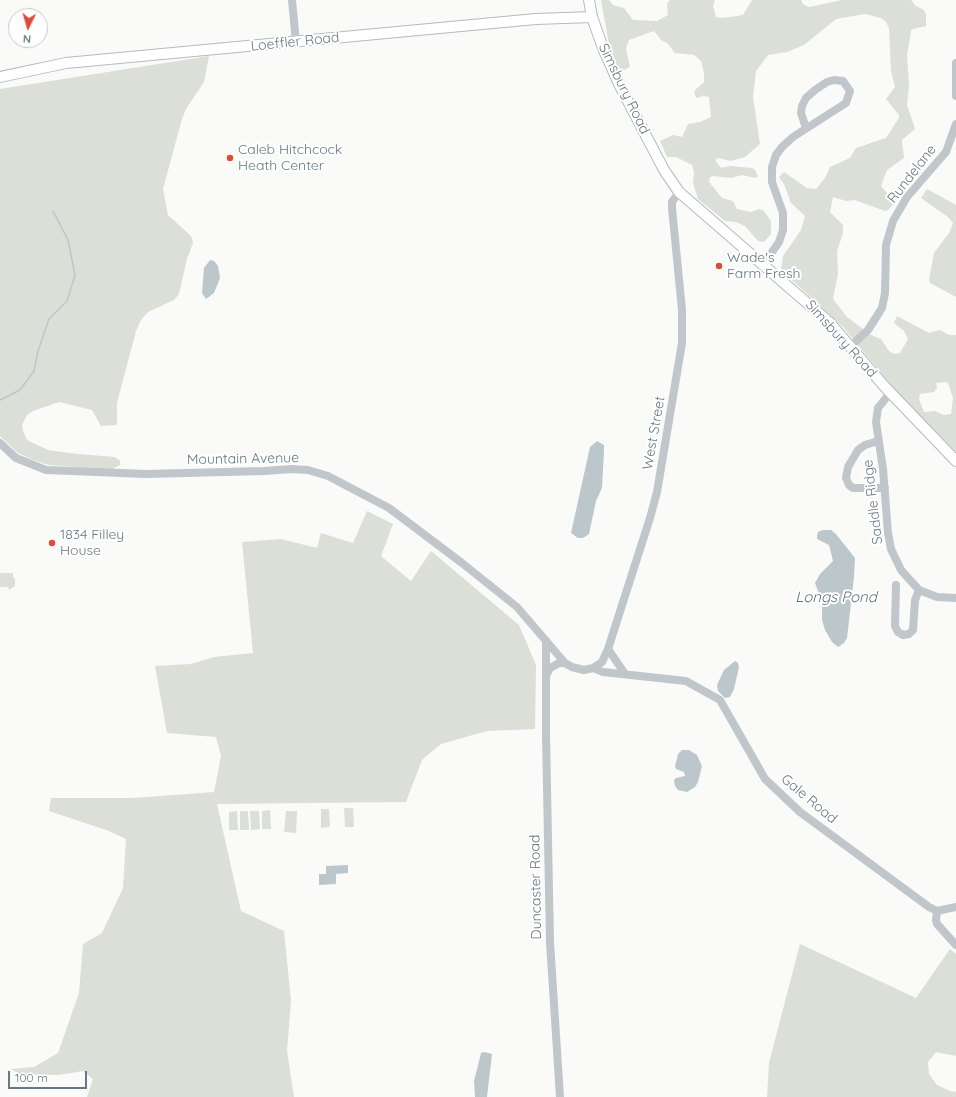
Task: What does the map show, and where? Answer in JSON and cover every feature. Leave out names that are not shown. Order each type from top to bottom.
[{"type":"main road","name":"Simsbury Road","points":[[589,0],[592,17],[603,48],[619,84],[664,170],[679,192],[829,322],[890,393],[956,461]]},
{"type":"main road","name":"Loeffler Road","points":[[0,77],[66,63],[536,19],[592,17]]},
{"type":"street","points":[[292,0],[296,42]]},
{"type":"street","points":[[956,63],[956,96]]},
{"type":"street","points":[[764,265],[779,242],[783,230],[783,213],[772,182],[773,163],[782,146],[806,128],[846,102],[850,91],[843,81],[837,79],[830,81],[808,96],[801,110],[802,120],[806,128]]},
{"type":"street","name":"Rundelane","points":[[851,346],[868,330],[882,308],[886,293],[886,245],[893,221],[907,198],[946,152],[956,124]]},
{"type":"street","name":"West Street","points":[[593,668],[602,662],[608,648],[654,506],[680,357],[683,329],[672,208],[672,202],[679,192]]},
{"type":"street","name":"Saddle Ridge","points":[[890,393],[877,410],[876,422],[885,488],[888,533],[892,549],[901,570],[919,590],[937,598],[956,598]]},
{"type":"street","points":[[878,441],[865,445],[858,450],[848,467],[846,478],[848,485],[854,488],[885,488]]},
{"type":"street","name":"Mountain Avenue","points":[[0,443],[16,458],[46,470],[146,474],[292,469],[308,470],[328,476],[389,508],[450,554],[517,607],[565,663],[572,667],[584,670],[593,668]]},
{"type":"street","points":[[896,586],[896,626],[898,632],[903,635],[909,634],[913,630],[915,600],[919,590]]},
{"type":"street","name":"Duncaster Road","points":[[546,641],[545,677],[550,942],[560,1097]]},
{"type":"street","points":[[608,648],[626,674]]},
{"type":"street","points":[[545,677],[550,668],[559,663],[565,663]]},
{"type":"street","name":"Gale Road","points":[[593,668],[603,672],[686,681],[720,700],[765,779],[794,806],[923,903],[937,911]]},
{"type":"street","points":[[956,907],[937,911],[936,920],[937,924],[956,945]]},
{"type":"shaded area","points":[[601,0],[609,0],[613,5],[624,8],[633,20],[657,21],[668,15],[667,3],[670,0],[715,0],[713,6],[716,17],[723,18],[743,15],[752,0],[801,0],[803,4],[809,7],[842,0],[911,0],[916,6],[924,10],[926,15],[926,26],[913,29],[911,31],[907,55],[909,85],[907,105],[915,129],[902,140],[904,158],[887,170],[881,186],[895,202],[888,210],[885,211],[855,200],[846,201],[833,197],[830,212],[843,225],[843,233],[837,251],[838,274],[833,299],[847,317],[871,335],[881,339],[889,351],[894,354],[900,353],[908,339],[904,331],[894,323],[897,316],[929,333],[940,330],[949,335],[956,335],[956,452],[901,397],[844,328],[781,270],[783,256],[801,230],[805,216],[791,203],[784,184],[779,177],[784,172],[807,188],[816,189],[825,178],[830,167],[850,158],[856,148],[886,138],[899,118],[899,115],[886,99],[895,87],[891,71],[889,28],[886,22],[881,18],[865,14],[836,19],[804,45],[787,52],[768,55],[756,71],[753,97],[760,144],[745,157],[731,161],[718,158],[715,160],[721,168],[730,166],[752,168],[758,176],[755,178],[742,175],[731,178],[713,176],[710,177],[709,182],[722,198],[733,201],[737,209],[751,212],[759,209],[764,211],[771,221],[771,234],[765,241],[762,242],[758,241],[745,226],[736,222],[725,221],[698,199],[693,183],[694,172],[692,165],[676,157],[667,157],[660,141],[673,135],[682,137],[688,124],[700,122],[711,117],[709,97],[703,96],[696,98],[694,91],[704,82],[704,73],[701,61],[694,55],[675,53],[654,31],[629,40],[626,48],[630,67],[621,72],[610,50]],"holes":[[[936,383],[948,383],[953,398],[951,414],[944,415],[935,411],[924,412],[919,399],[920,394],[934,392],[937,388]]]},
{"type":"shaded area","points":[[209,56],[204,82],[186,109],[182,119],[163,189],[168,215],[191,236],[193,243],[187,259],[179,294],[174,300],[148,312],[141,320],[136,331],[117,403],[117,425],[101,426],[92,410],[59,402],[33,411],[27,415],[22,425],[27,440],[48,450],[115,457],[120,461],[120,465],[111,470],[49,465],[33,460],[18,453],[0,436],[0,89]]},
{"type":"shaded area","points":[[927,189],[956,205],[956,297],[930,283],[929,280],[934,253],[949,233],[953,223],[948,217],[921,198]]},
{"type":"shaded area","points":[[367,511],[393,524],[381,556],[411,581],[431,551],[519,625],[536,665],[535,729],[487,731],[441,744],[422,760],[406,802],[217,804],[241,911],[284,931],[291,1001],[287,1051],[294,1097],[87,1097],[93,1079],[83,1071],[59,1075],[19,1074],[11,1069],[34,1067],[58,1053],[79,993],[83,944],[102,933],[123,888],[126,839],[109,831],[49,811],[51,798],[133,798],[214,792],[221,756],[216,737],[167,733],[155,666],[191,664],[214,657],[253,653],[242,542],[281,539],[317,548],[321,533],[353,543]]},
{"type":"shaded area","points":[[0,573],[13,573],[13,577],[15,578],[15,586],[9,590],[8,587],[0,587]]},
{"type":"shaded area","points":[[344,808],[353,808],[354,827],[345,827]]},
{"type":"shaded area","points":[[321,809],[329,809],[330,827],[321,828]]},
{"type":"shaded area","points":[[270,810],[271,829],[262,829],[262,811]]},
{"type":"shaded area","points":[[237,811],[238,830],[229,830],[229,812]]},
{"type":"shaded area","points":[[240,811],[248,811],[249,830],[240,830]]},
{"type":"shaded area","points":[[250,811],[259,811],[260,829],[251,830]]},
{"type":"shaded area","points":[[286,811],[297,811],[296,833],[284,832]]},
{"type":"shaded area","points":[[800,944],[916,998],[950,949],[956,954],[956,1056],[936,1052],[928,1062],[929,1074],[937,1085],[956,1092],[956,1097],[767,1097],[769,1063]]},
{"type":"water","points":[[210,260],[214,261],[218,266],[220,278],[214,293],[206,299],[202,293],[204,268]]},
{"type":"water","points":[[597,441],[604,445],[602,488],[596,501],[589,534],[583,538],[578,538],[571,533],[590,447]]},
{"type":"water","name":"Longs Pond","points":[[823,530],[831,530],[836,534],[855,558],[847,638],[844,643],[838,647],[832,642],[825,630],[822,620],[822,602],[815,583],[820,574],[833,561],[829,545],[817,539],[818,532]]},
{"type":"water","points":[[735,661],[738,663],[739,667],[734,689],[730,697],[725,698],[718,691],[717,685],[724,670]]},
{"type":"water","points":[[682,750],[689,750],[697,755],[702,766],[698,782],[695,787],[687,792],[678,790],[675,786],[674,780],[685,776],[684,772],[676,769],[675,766],[678,754]]},
{"type":"water","points":[[348,865],[348,873],[336,874],[336,884],[319,885],[319,874],[326,874],[326,866]]},
{"type":"water","points":[[484,1052],[492,1054],[487,1097],[475,1097],[474,1081],[481,1053]]},
{"type":"waterway","points":[[0,400],[20,390],[34,371],[38,351],[49,319],[67,301],[75,275],[68,240],[53,211]]},
{"type":"place","name":"Caleb Hitchcock Heath Center","points":[[230,158]]},
{"type":"place","name":"Wade's Farm Fresh","points":[[719,266]]},
{"type":"place","name":"1834 Filley House","points":[[52,543]]}]
